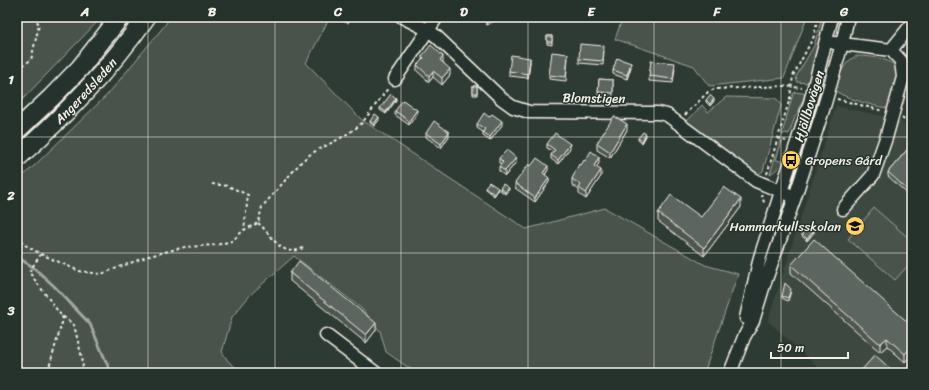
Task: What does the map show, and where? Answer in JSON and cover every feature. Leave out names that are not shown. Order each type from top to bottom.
[{"type":"highway","name":"Angeredsleden","points":[[17,130],[80,68],[120,17]]},
{"type":"highway","name":"Angeredsleden","points":[[17,158],[59,120],[92,86],[146,17]]},
{"type":"street","name":"Blomstigen","points":[[402,17],[428,30],[436,36],[502,99],[513,107],[529,112],[658,113],[667,115],[746,175],[780,192],[795,197]]},
{"type":"street","points":[[395,79],[437,17]]},
{"type":"street","name":"Hjällbovägen","points":[[744,337],[746,319],[760,257],[810,102],[832,17]]},
{"type":"street","name":"Hjällbovägen","points":[[730,373],[744,337],[753,321],[795,197],[823,110],[842,44],[848,17]]},
{"type":"street","points":[[891,50],[912,24]]},
{"type":"street","points":[[826,41],[891,50],[901,61],[903,77],[893,114],[873,175],[844,209]]},
{"type":"street","points":[[326,335],[376,373]]},
{"type":"path","points":[[17,69],[31,60],[39,25],[35,17]]},
{"type":"path","points":[[786,141],[778,138],[790,98],[791,86],[797,67],[814,36],[818,17]]},
{"type":"path","points":[[17,236],[25,245],[41,254],[79,271],[101,274],[149,256],[185,247],[216,245],[232,241],[244,230],[258,223],[262,207],[302,161],[312,152],[339,139],[362,123],[395,79]]},
{"type":"path","points":[[677,123],[711,90],[791,86],[804,89]]},
{"type":"path","points":[[836,99],[900,116],[912,127]]},
{"type":"path","points":[[212,184],[228,186],[248,195],[244,230]]},
{"type":"path","points":[[258,223],[273,241],[285,249],[296,251],[303,248]]},
{"type":"path","points":[[41,254],[29,272],[63,319],[48,371]]},
{"type":"path","points":[[60,314],[74,325],[83,362],[82,373]]},
{"type":"shaded area","points":[[17,17],[102,17],[17,105]]},
{"type":"shaded area","points":[[170,17],[330,17],[306,63],[362,120],[526,229],[605,208],[705,265],[738,274],[704,373],[416,373],[386,352],[380,331],[362,309],[294,256],[251,294],[232,317],[222,352],[228,361],[242,373],[17,373],[17,181],[108,94]]},
{"type":"shaded area","points":[[623,17],[807,17],[784,78],[709,86],[694,66],[615,39]]},
{"type":"shaded area","points":[[822,17],[826,17],[809,83],[797,82],[796,77],[814,46]]},
{"type":"shaded area","points":[[857,56],[882,59],[893,64],[897,69],[898,78],[889,108],[860,102],[844,96],[835,90],[845,66],[852,58]]},
{"type":"shaded area","points":[[832,58],[833,59],[796,178],[790,185],[788,184],[825,69],[827,63]]},
{"type":"shaded area","points":[[795,92],[803,93],[805,95],[789,134],[785,133],[783,135],[782,134],[793,94]]},
{"type":"shaded area","points":[[726,97],[775,98],[780,102],[781,106],[763,171],[759,174],[755,173],[720,148],[687,121],[702,105],[708,112]]},
{"type":"shaded area","name":"Hammarkullsskolan","points":[[836,106],[900,120],[912,131],[912,373],[824,373],[768,321]]},
{"type":"shaded area","points":[[780,141],[782,141],[776,160],[781,161],[777,169],[770,174]]},
{"type":"shaded area","points":[[874,208],[912,241],[912,261],[895,280],[848,239]]},
{"type":"building","points":[[485,17],[494,17],[487,21]]},
{"type":"building","points":[[547,36],[552,36],[552,42],[547,42]]},
{"type":"building","points":[[580,44],[604,46],[603,61],[579,59]]},
{"type":"building","points":[[431,45],[443,56],[440,60],[450,69],[442,78],[433,71],[429,76],[417,65],[424,58],[422,56]]},
{"type":"building","points":[[552,52],[568,54],[566,77],[549,75]]},
{"type":"building","points":[[511,55],[530,58],[528,74],[509,71]]},
{"type":"building","points":[[617,58],[631,63],[627,75],[613,70]]},
{"type":"building","points":[[651,61],[675,63],[673,79],[649,76]]},
{"type":"building","points":[[599,79],[613,80],[613,93],[598,92]]},
{"type":"building","points":[[473,86],[477,86],[477,93],[473,93]]},
{"type":"building","points":[[391,94],[396,98],[386,112],[380,108]]},
{"type":"building","points":[[710,95],[714,99],[710,104],[706,100]]},
{"type":"building","points":[[403,100],[417,110],[409,121],[395,111]]},
{"type":"building","points":[[484,113],[489,117],[492,114],[502,121],[490,137],[483,132],[485,129],[477,124]]},
{"type":"building","points":[[375,114],[379,117],[374,124],[370,121]]},
{"type":"building","points":[[614,116],[627,124],[610,152],[597,143]]},
{"type":"building","points":[[434,121],[449,132],[441,144],[426,133]]},
{"type":"building","points":[[643,132],[646,134],[642,141],[638,138]]},
{"type":"building","points":[[555,133],[570,144],[558,160],[551,155],[555,150],[547,144]]},
{"type":"building","points":[[912,144],[912,194],[888,172]]},
{"type":"building","points":[[507,150],[516,158],[505,171],[499,167],[503,162],[499,158]]},
{"type":"building","points":[[591,151],[599,157],[594,166],[601,170],[586,193],[579,188],[581,185],[572,179],[579,164],[581,165],[584,160],[585,161]]},
{"type":"building","points":[[537,158],[548,166],[543,173],[549,178],[535,198],[515,183],[529,164],[531,166]]},
{"type":"building","points":[[489,182],[498,188],[494,194],[485,187]]},
{"type":"building","points":[[503,184],[509,188],[505,192],[500,188]]},
{"type":"building","points":[[724,187],[741,199],[704,248],[658,213],[671,195],[701,217]]},
{"type":"building","points":[[810,225],[815,229],[807,239],[802,234]]},
{"type":"building","points":[[814,239],[912,326],[912,346],[905,354],[887,338],[880,344],[791,265]]},
{"type":"building","points":[[299,261],[376,323],[366,335],[290,273]]},
{"type":"building","points":[[785,283],[791,289],[788,298],[782,296]]},
{"type":"building","points":[[875,355],[895,373],[859,373]]},
{"type":"waterway","points":[[17,257],[33,267],[54,286],[90,324],[111,373]]},
{"type":"place","name":"Gropens Gård","points":[[791,160]]},
{"type":"place","name":"Hammarkullsskolan","points":[[855,226]]}]
